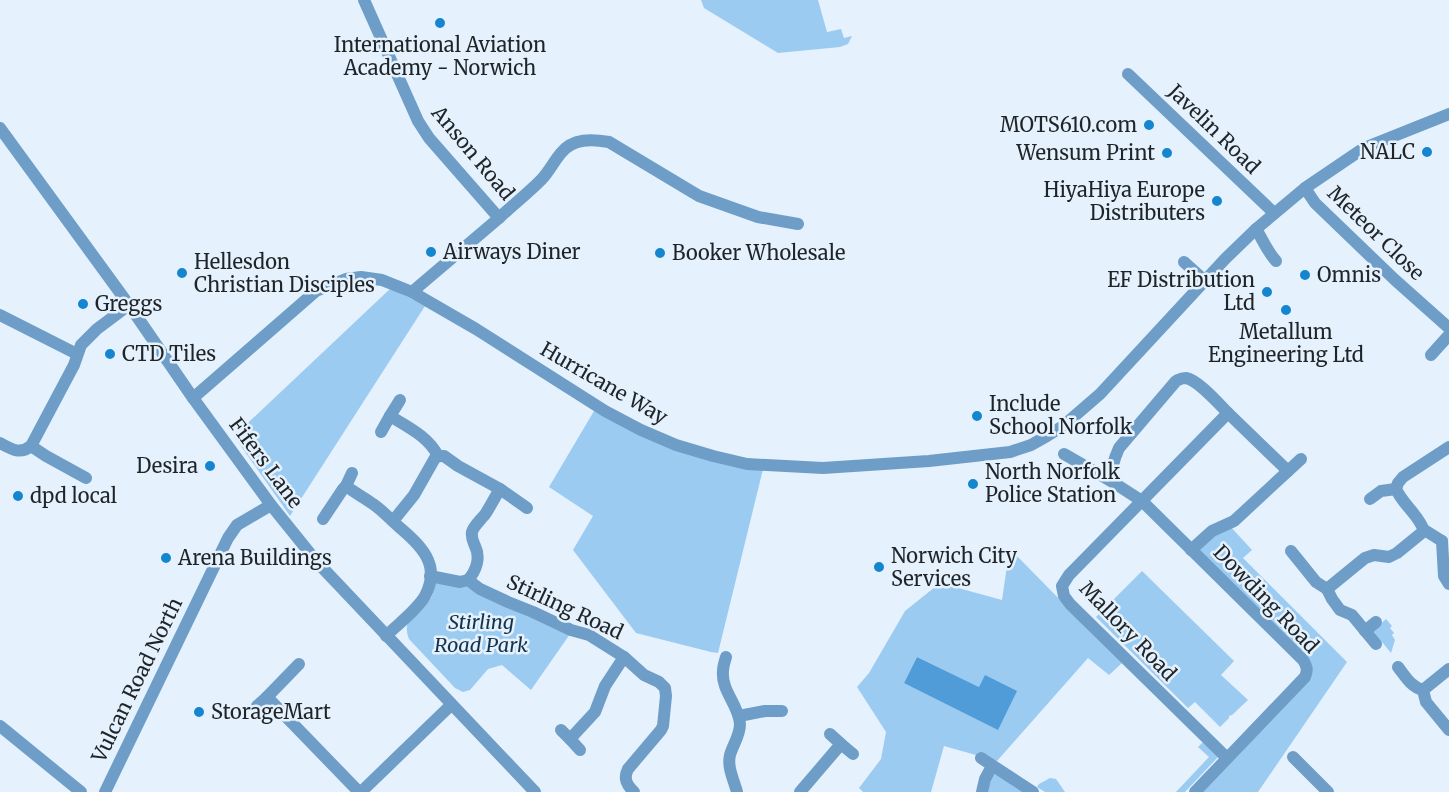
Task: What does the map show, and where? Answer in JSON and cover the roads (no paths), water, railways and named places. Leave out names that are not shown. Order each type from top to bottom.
[{"type":"street","name":"Anson Road","points":[[364,0],[418,121],[429,138],[499,218],[543,178],[567,146],[586,140],[595,140],[609,142],[699,196],[758,217],[798,224]]},
{"type":"street","name":"Javelin Road","points":[[1128,74],[1274,213]]},
{"type":"street","name":"Hurricane Way","points":[[193,398],[316,291],[346,279],[361,277],[382,280],[412,292],[476,329],[579,396],[641,430],[676,445],[713,456],[747,464],[823,468],[929,461],[1010,452],[1031,445],[1063,426],[1100,394],[1204,281],[1256,229],[1305,188],[1364,148],[1449,114]]},
{"type":"street","name":"Fifers Lane","points":[[0,128],[271,505],[317,562],[535,792]]},
{"type":"street","name":"Meteor Close","points":[[1305,188],[1323,211],[1449,328]]},
{"type":"street","points":[[412,292],[499,218]]},
{"type":"street","points":[[1256,229],[1268,252],[1276,261]]},
{"type":"street","points":[[1184,262],[1204,281]]},
{"type":"street","points":[[0,443],[14,450],[27,449],[31,446],[85,340],[97,328],[129,305]]},
{"type":"street","points":[[0,315],[77,354]]},
{"type":"street","points":[[1431,355],[1449,335]]},
{"type":"street","points":[[1111,481],[1111,472],[1119,448],[1176,381],[1182,378],[1200,380],[1228,413],[1288,471]]},
{"type":"street","points":[[381,432],[400,400]]},
{"type":"street","points":[[1142,501],[1228,413]]},
{"type":"street","points":[[390,416],[429,443],[438,456]]},
{"type":"street","points":[[31,446],[86,478]]},
{"type":"street","points":[[1449,447],[1403,477],[1396,489],[1424,531],[1445,540],[1444,576],[1449,584]]},
{"type":"street","name":"Dowding Road","points":[[1064,454],[1094,477],[1111,481],[1142,501],[1270,626],[1306,665],[1308,672],[1305,677],[1194,792]]},
{"type":"street","points":[[393,521],[411,501],[438,456],[444,456],[468,470],[527,508]]},
{"type":"street","points":[[1191,550],[1212,531],[1234,521],[1300,459]]},
{"type":"street","points":[[324,519],[352,473]]},
{"type":"street","points":[[346,486],[375,505],[422,549],[426,556],[430,576],[424,597],[386,636]]},
{"type":"street","points":[[468,580],[479,560],[472,533],[500,489]]},
{"type":"street","points":[[1370,499],[1381,491],[1396,489]]},
{"type":"street","name":"Mallory Road","points":[[1142,501],[1069,575],[1062,586],[1064,596],[1227,758]]},
{"type":"street","name":"Vulcan Road North","points":[[105,792],[232,530],[271,505]]},
{"type":"street","points":[[1327,589],[1365,558],[1374,555],[1389,557],[1424,531]]},
{"type":"street","points":[[1293,558],[1316,582],[1327,589],[1340,610],[1352,615],[1376,644]]},
{"type":"street","name":"Stirling Road","points":[[430,576],[460,582],[468,580],[508,602],[571,630],[589,635],[624,657],[644,675],[659,682],[665,688],[663,726],[626,774],[626,782],[634,792]]},
{"type":"street","points":[[1365,631],[1377,622]]},
{"type":"street","points":[[580,750],[565,735],[595,712],[605,686],[624,657]]},
{"type":"street","points":[[726,657],[722,672],[724,685],[739,716],[740,726],[730,758],[730,769],[737,792]]},
{"type":"street","points":[[257,706],[299,659]]},
{"type":"street","points":[[1398,667],[1403,681],[1423,690]]},
{"type":"street","points":[[1423,690],[1449,669]]},
{"type":"street","points":[[1423,690],[1426,702],[1449,730]]},
{"type":"street","points":[[267,697],[360,792],[452,705]]},
{"type":"street","points":[[739,716],[764,707],[782,711]]},
{"type":"street","points":[[0,726],[81,792]]},
{"type":"street","points":[[830,734],[853,754]]},
{"type":"street","points":[[800,792],[842,744]]},
{"type":"street","points":[[1293,757],[1328,792]]},
{"type":"street","points":[[981,758],[1033,792]]},
{"type":"street","points":[[982,792],[985,779],[992,766]]},
{"type":"place","name":"International Aviation Academy - Norwich","points":[[440,23]]},
{"type":"place","name":"MOTS610.com","points":[[1149,125]]},
{"type":"place","name":"NALC","points":[[1427,152]]},
{"type":"place","name":"Wensum Print","points":[[1167,153]]},
{"type":"place","name":"HiyaHiya Europe Distributers","points":[[1217,201]]},
{"type":"place","name":"Airways Diner","points":[[431,252]]},
{"type":"place","name":"Booker Wholesale","points":[[660,253]]},
{"type":"place","name":"Hellesdon Christian Disciples","points":[[182,273]]},
{"type":"place","name":"Omnis","points":[[1305,275]]},
{"type":"place","name":"EF Distribution Ltd","points":[[1267,292]]},
{"type":"place","name":"Greggs","points":[[83,304]]},
{"type":"place","name":"Metallum Engineering Ltd","points":[[1286,310]]},
{"type":"place","name":"CTD Tiles","points":[[110,354]]},
{"type":"place","name":"Include School Norfolk","points":[[977,416]]},
{"type":"place","name":"Desira","points":[[210,466]]},
{"type":"place","name":"North Norfolk Police Station","points":[[973,484]]},
{"type":"place","name":"dpd local","points":[[18,496]]},
{"type":"place","name":"Arena Buildings","points":[[166,558]]},
{"type":"place","name":"Norwich City Services","points":[[879,567]]},
{"type":"place","name":"StorageMart","points":[[199,712]]},
{"type":"park label","name":"Stirling Road Park","points":[[481,634]]}]
